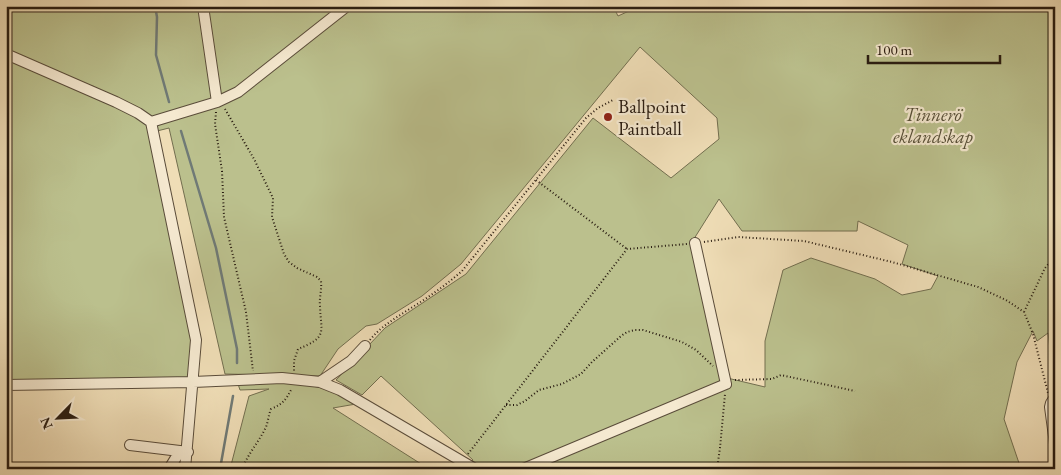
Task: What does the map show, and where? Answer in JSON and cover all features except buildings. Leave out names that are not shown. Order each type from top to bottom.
[{"type":"street","points":[[204,6],[217,102]]},
{"type":"street","points":[[151,122],[217,102],[238,92],[347,6]]},
{"type":"street","points":[[6,54],[116,102],[151,122],[196,340],[184,452],[185,469]]},
{"type":"street","points":[[523,469],[726,384],[695,243]]},
{"type":"street","points":[[320,382],[351,361],[365,346]]},
{"type":"street","points":[[6,385],[193,382],[253,379],[293,379],[320,382],[340,390],[475,469]]},
{"type":"street","points":[[1053,400],[1050,407],[1050,415],[1055,444]]},
{"type":"street","points":[[130,445],[184,452]]},
{"type":"street","points":[[169,469],[184,452]]},
{"type":"path","points":[[607,6],[610,12]]},
{"type":"path","points":[[365,346],[385,325],[441,288],[462,271],[586,118],[598,108],[613,100]]},
{"type":"path","points":[[217,102],[215,124],[222,171],[224,217],[246,312],[253,379]]},
{"type":"path","points":[[217,102],[229,114],[269,188],[273,198],[272,217],[284,254],[289,262],[297,268],[317,277],[321,282],[322,292],[319,302],[322,332],[312,344],[298,349],[294,361],[292,389],[284,402],[271,409],[267,427],[245,461],[242,469]]},
{"type":"path","points":[[536,180],[627,249],[738,237],[804,241],[892,262],[978,287],[1006,300],[1024,312],[1034,334],[1046,389],[1053,400]]},
{"type":"path","points":[[462,462],[627,249]]},
{"type":"path","points":[[1024,312],[1045,268],[1055,256]]},
{"type":"path","points":[[506,405],[517,405],[539,390],[562,384],[582,374],[592,362],[621,336],[635,330],[643,330],[682,342],[696,350],[717,370]]},
{"type":"path","points":[[717,469],[726,384],[733,380],[772,379],[780,375],[854,391]]},
{"type":"green space","name":"Tinnerö eklandskap","points":[[6,6],[613,6],[618,16],[640,6],[1055,6],[1055,364],[1052,365],[1048,333],[1037,341],[1033,331],[1017,362],[1004,419],[1021,469],[466,469],[473,460],[381,376],[362,395],[336,380],[385,328],[466,274],[593,118],[671,178],[719,139],[717,118],[640,47],[461,264],[422,296],[377,324],[366,326],[338,349],[320,376],[225,374],[169,128],[157,131],[193,312],[192,382],[6,386]],"holes":[[[719,199],[742,231],[857,231],[858,221],[908,245],[902,264],[938,276],[931,289],[902,295],[875,279],[811,258],[783,270],[765,341],[765,387],[723,377],[692,242]]]},
{"type":"green space","points":[[298,383],[327,389],[356,404],[333,408],[429,469],[230,469],[249,396],[269,389],[240,390],[238,384]]},
{"type":"waterway","points":[[155,6],[157,17],[156,55],[169,102]]},
{"type":"waterway","points":[[181,131],[216,248],[237,349],[237,363]]},
{"type":"waterway","points":[[220,469],[233,396]]},
{"type":"place","name":"Ballpoint Paintball","points":[[608,117]]}]
